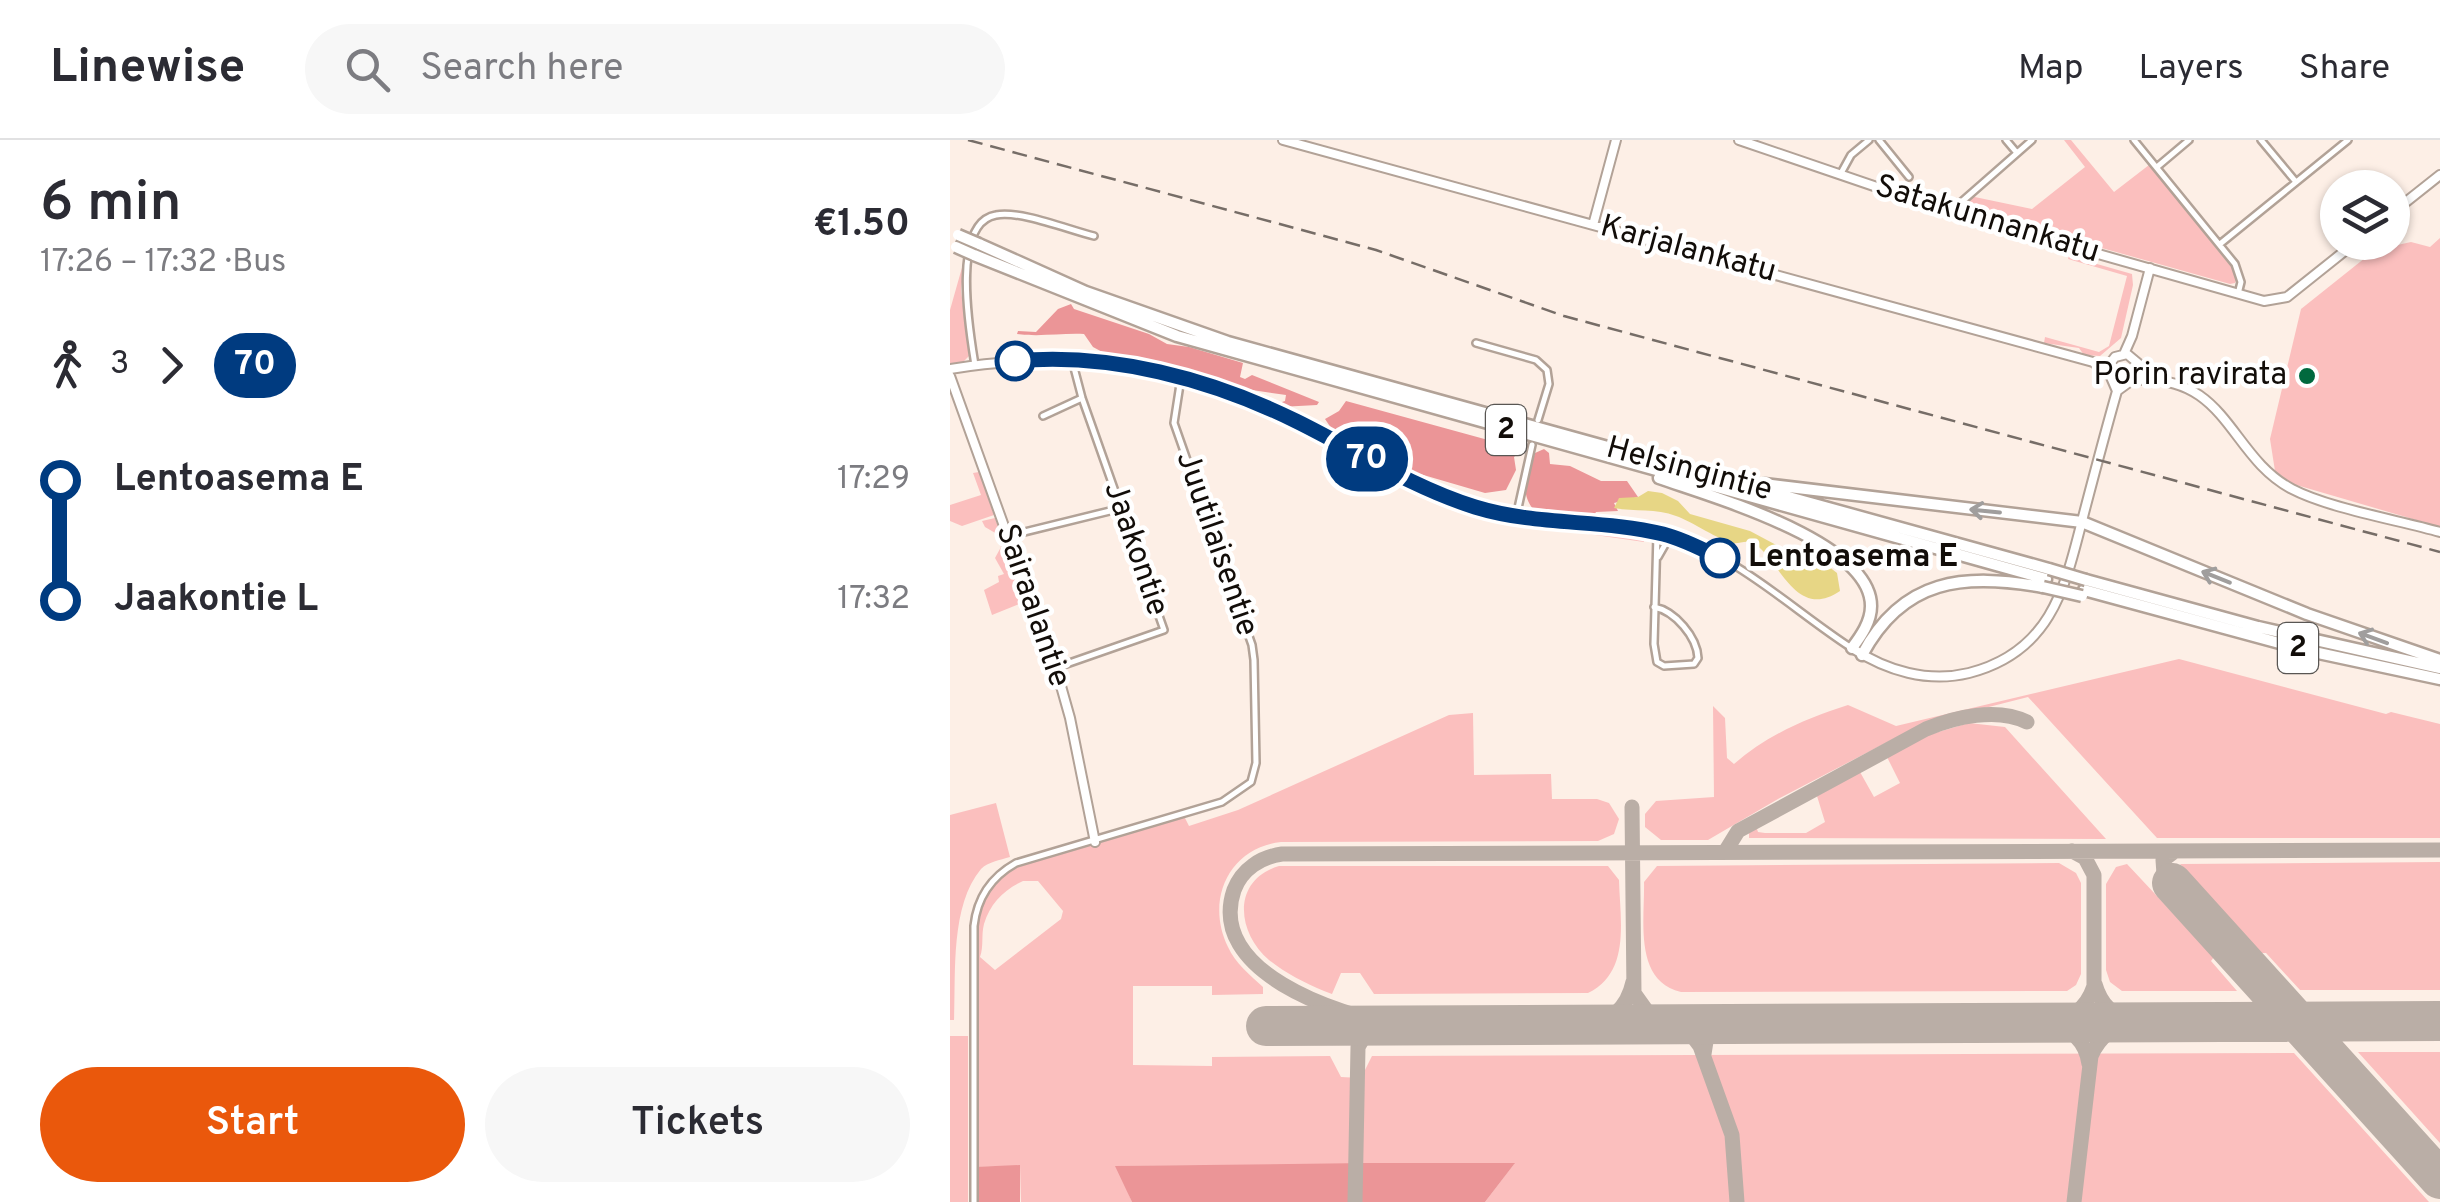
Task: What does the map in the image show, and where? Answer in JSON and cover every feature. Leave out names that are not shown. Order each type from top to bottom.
[{"type":"highway","name":"Helsingintie","points":[[954,240],[1177,336],[1582,452],[2046,578]]},
{"type":"highway","name":"Helsingintie","points":[[976,250],[1228,342],[1704,473],[2157,611],[2440,679]]},
{"type":"highway","points":[[1582,452],[1743,508],[1794,530],[1835,554],[1862,580],[1870,597],[1867,625],[1858,652]]},
{"type":"highway","points":[[1704,473],[1834,494],[2082,522],[2306,614],[2440,660]]},
{"type":"highway","points":[[1858,652],[1886,618],[1932,588],[1976,579],[2046,578],[2084,589]]},
{"type":"highway","name":"Helsingintie","points":[[2084,589],[2440,668]]},
{"type":"street","name":"Karjalankatu","points":[[1283,140],[2093,362],[2127,358]]},
{"type":"street","points":[[1593,224],[1616,140]]},
{"type":"street","name":"Satakunnankatu","points":[[1739,140],[1950,212],[2264,300],[2282,300],[2333,260]]},
{"type":"street","points":[[1840,175],[1851,155],[1869,140]]},
{"type":"street","points":[[1879,140],[1909,177]]},
{"type":"street","points":[[2006,140],[2017,153]]},
{"type":"street","points":[[1950,212],[2032,140]]},
{"type":"street","points":[[2134,140],[2220,244],[2241,277],[2238,294]]},
{"type":"street","points":[[2157,167],[2189,140]]},
{"type":"street","points":[[2260,140],[2296,182]]},
{"type":"street","points":[[2220,244],[2348,140]]},
{"type":"street","points":[[2410,199],[2440,175]]},
{"type":"street","points":[[975,365],[964,279],[979,224],[988,217],[1008,214],[1094,236]]},
{"type":"street","points":[[2132,382],[2127,358],[2150,268]]},
{"type":"street","points":[[1476,343],[1536,360],[1547,370],[1549,384],[1538,420]]},
{"type":"street","points":[[950,372],[975,365],[1072,360],[1181,378],[1275,411],[1426,488],[1478,508],[1550,522],[1626,527],[1670,536],[1720,558],[1858,652],[1886,667],[1932,677],[1963,674],[2010,655],[2042,626],[2060,597],[2072,569],[2117,391],[2109,364],[2127,358]]},
{"type":"street","points":[[2127,358],[2154,378],[2203,397],[2266,468],[2293,490],[2440,532]]},
{"type":"street","name":"Jaakontie","points":[[1055,668],[1164,630],[1072,360]]},
{"type":"street","name":"Karjalankatu","points":[[2093,362],[2111,378]]},
{"type":"street","name":"Sairaalantie","points":[[950,372],[1055,668],[1070,718],[1095,842]]},
{"type":"street","name":"Juutilaisentie","points":[[974,1202],[976,910],[987,887],[1004,870],[1027,859],[1095,842],[1232,798],[1250,782],[1256,763],[1252,645],[1174,423],[1181,378]]},
{"type":"street","points":[[2111,378],[2132,382]]},
{"type":"street","points":[[2117,391],[2132,382],[2154,378]]},
{"type":"street","points":[[1043,416],[1082,398]]},
{"type":"street","points":[[1516,517],[1532,444]]},
{"type":"street","points":[[1008,536],[1122,508]]},
{"type":"street","points":[[1654,606],[1670,613],[1694,639],[1698,658],[1694,664],[1664,666],[1657,662],[1654,606],[1657,533]]},
{"type":"street","points":[[1658,557],[1670,536]]},
{"type":"shaded area","points":[[2064,140],[2071,140],[2114,192],[2149,165],[2234,270],[2238,277],[2235,283],[1963,209],[1970,196],[2032,209],[2085,167]]},
{"type":"shaded area","name":"Porin ravirata","points":[[2440,238],[2440,527],[2293,484],[2275,471],[2270,439],[2301,309],[2362,260],[2410,260],[2410,242],[2430,247]]},
{"type":"shaded area","points":[[2069,256],[2132,274],[2121,338],[2100,356],[2084,355],[2079,348],[2044,343],[2045,337],[2099,352],[2109,346],[2127,276],[2068,259]]},
{"type":"shaded area","points":[[965,257],[961,290],[969,356],[963,362],[950,364],[950,310]]},
{"type":"shaded area","points":[[1071,304],[1074,309],[1149,334],[1167,344],[1243,363],[1240,377],[1252,375],[1319,402],[1280,407],[1286,395],[1252,390],[1186,370],[1134,363],[1093,347],[1084,334],[1017,334],[1036,332],[1058,309]]},
{"type":"shaded area","points":[[1346,401],[1499,443],[1502,448],[1513,441],[1523,449],[1514,457],[1516,470],[1506,490],[1485,493],[1420,474],[1409,475],[1347,442],[1333,430],[1325,419],[1339,411]]},
{"type":"shaded area","points":[[1324,440],[1464,507],[1530,523],[1644,536],[1644,542],[1485,519],[1409,491],[1318,441]]},
{"type":"shaded area","points":[[1544,449],[1549,453],[1550,464],[1570,466],[1601,481],[1627,481],[1638,497],[1614,503],[1618,511],[1596,512],[1592,519],[1538,515],[1528,499],[1526,486],[1535,453]]},
{"type":"shaded area","points":[[979,472],[994,515],[962,526],[950,521],[950,505],[981,495],[973,473]]},
{"type":"shaded area","points":[[1648,491],[1678,501],[1690,514],[1750,531],[1780,547],[1823,562],[1837,573],[1840,591],[1812,599],[1790,585],[1755,544],[1727,541],[1668,514],[1614,508],[1619,498],[1638,497]]},
{"type":"shaded area","points":[[995,518],[1024,602],[992,615],[984,590],[999,582],[998,576],[1004,574],[995,558],[1001,547],[997,534],[982,521]]},
{"type":"shaded area","points":[[2179,659],[2386,714],[2440,724],[2440,838],[2157,838],[2028,697],[1922,724],[1708,840],[1661,840],[1645,827],[1645,814],[1656,801],[1714,797],[1713,706],[1725,718],[1727,758],[1734,764],[1788,728],[1848,705],[1896,726]]},
{"type":"shaded area","points":[[1473,713],[1474,775],[1551,774],[1552,799],[1597,799],[1609,803],[1619,819],[1614,834],[1598,841],[1281,842],[1263,846],[1235,865],[1226,879],[1219,912],[1231,953],[1263,987],[1263,994],[1212,995],[1212,986],[1133,986],[1133,1065],[1212,1066],[1212,1057],[1330,1056],[1341,1077],[1361,1078],[1372,1056],[2294,1053],[2429,1202],[1485,1202],[1514,1164],[1117,1166],[1132,1202],[1021,1202],[1020,1166],[973,1167],[974,925],[987,887],[1016,863],[1183,814],[1189,826],[1238,810],[1449,715]],"holes":[[[1023,881],[1038,881],[1063,911],[1061,919],[995,970],[980,957],[987,916],[1010,888]]]},
{"type":"shaded area","points":[[1969,723],[2005,727],[2106,839],[1749,838],[1749,830],[1756,826],[1758,832],[1765,833],[1806,833],[1825,822],[1817,796],[1860,772],[1874,797],[1900,783],[1887,757],[1928,735]]},
{"type":"shaded area","points":[[996,803],[1010,857],[981,869],[964,902],[957,941],[954,1020],[950,1020],[950,815]]},
{"type":"shaded area","points":[[2440,862],[2440,990],[2300,990],[2266,953],[2260,953],[2180,864]]},
{"type":"shaded area","points":[[2059,863],[2076,873],[2081,883],[2081,974],[2076,985],[2067,991],[1681,992],[1655,975],[1648,962],[1643,930],[1644,882],[1657,866]]},
{"type":"shaded area","points":[[2127,864],[2214,957],[2211,961],[2237,991],[2122,991],[2110,982],[2106,970],[2106,884],[2116,867]]},
{"type":"shaded area","points":[[1279,866],[1608,866],[1619,880],[1621,928],[1617,959],[1602,984],[1588,993],[1374,994],[1360,973],[1341,973],[1332,994],[1275,965],[1250,935],[1245,922],[1246,895],[1264,873]]},
{"type":"shaded area","points":[[950,1036],[968,1036],[968,1202],[950,1202]]},
{"type":"shaded area","points":[[2358,1052],[2440,1052],[2440,1143]]},
{"type":"shaded area","points":[[1515,1163],[1485,1202],[1132,1202],[1115,1166]]},
{"type":"shaded area","points":[[1020,1165],[1020,1202],[973,1202],[973,1167]]},
{"type":"taxiway","points":[[1725,852],[1738,831],[1926,729],[1990,714],[2027,722]]},
{"type":"taxiway","points":[[1632,807],[1634,993],[1649,1014],[1685,1026],[1700,1046],[1732,1135],[1737,1202]]},
{"type":"taxiway","points":[[1396,1025],[1312,1000],[1258,966],[1239,944],[1231,919],[1234,890],[1247,870],[1282,854],[2440,850]]},
{"type":"taxiway","points":[[2045,1022],[2076,1012],[2094,986],[2094,875],[2085,858],[2072,851]]},
{"type":"taxiway","points":[[2164,874],[2163,860],[2175,851]]},
{"type":"taxiway","points":[[1584,1024],[1602,1020],[1622,1007],[1633,982]]},
{"type":"taxiway","points":[[2095,984],[2109,1008],[2134,1021]]},
{"type":"taxiway","points":[[2074,1202],[2091,1056],[2109,1033],[2136,1022]]},
{"type":"taxiway","points":[[1704,1054],[1707,1035],[1729,1023]]},
{"type":"taxiway","points":[[2049,1023],[2076,1037],[2089,1064]]},
{"type":"taxiway","points":[[1355,1202],[1358,1047],[1366,1033],[1384,1025]]},
{"type":"runway","points":[[2172,883],[2440,1179]]},
{"type":"runway","points":[[1266,1026],[2440,1021]]},
{"type":"railway","points":[[968,140],[1376,250],[1564,316],[2440,552]]},
{"type":"bus line","name":"70","points":[[1015,361],[1089,360],[1181,378],[1275,411],[1404,479],[1453,500],[1516,517],[1664,534],[1720,558]]},
{"type":"place","name":"Porin ravirata","points":[[2307,376]]},
{"type":"place","name":"Lentoasema E","points":[[1720,558]]}]
